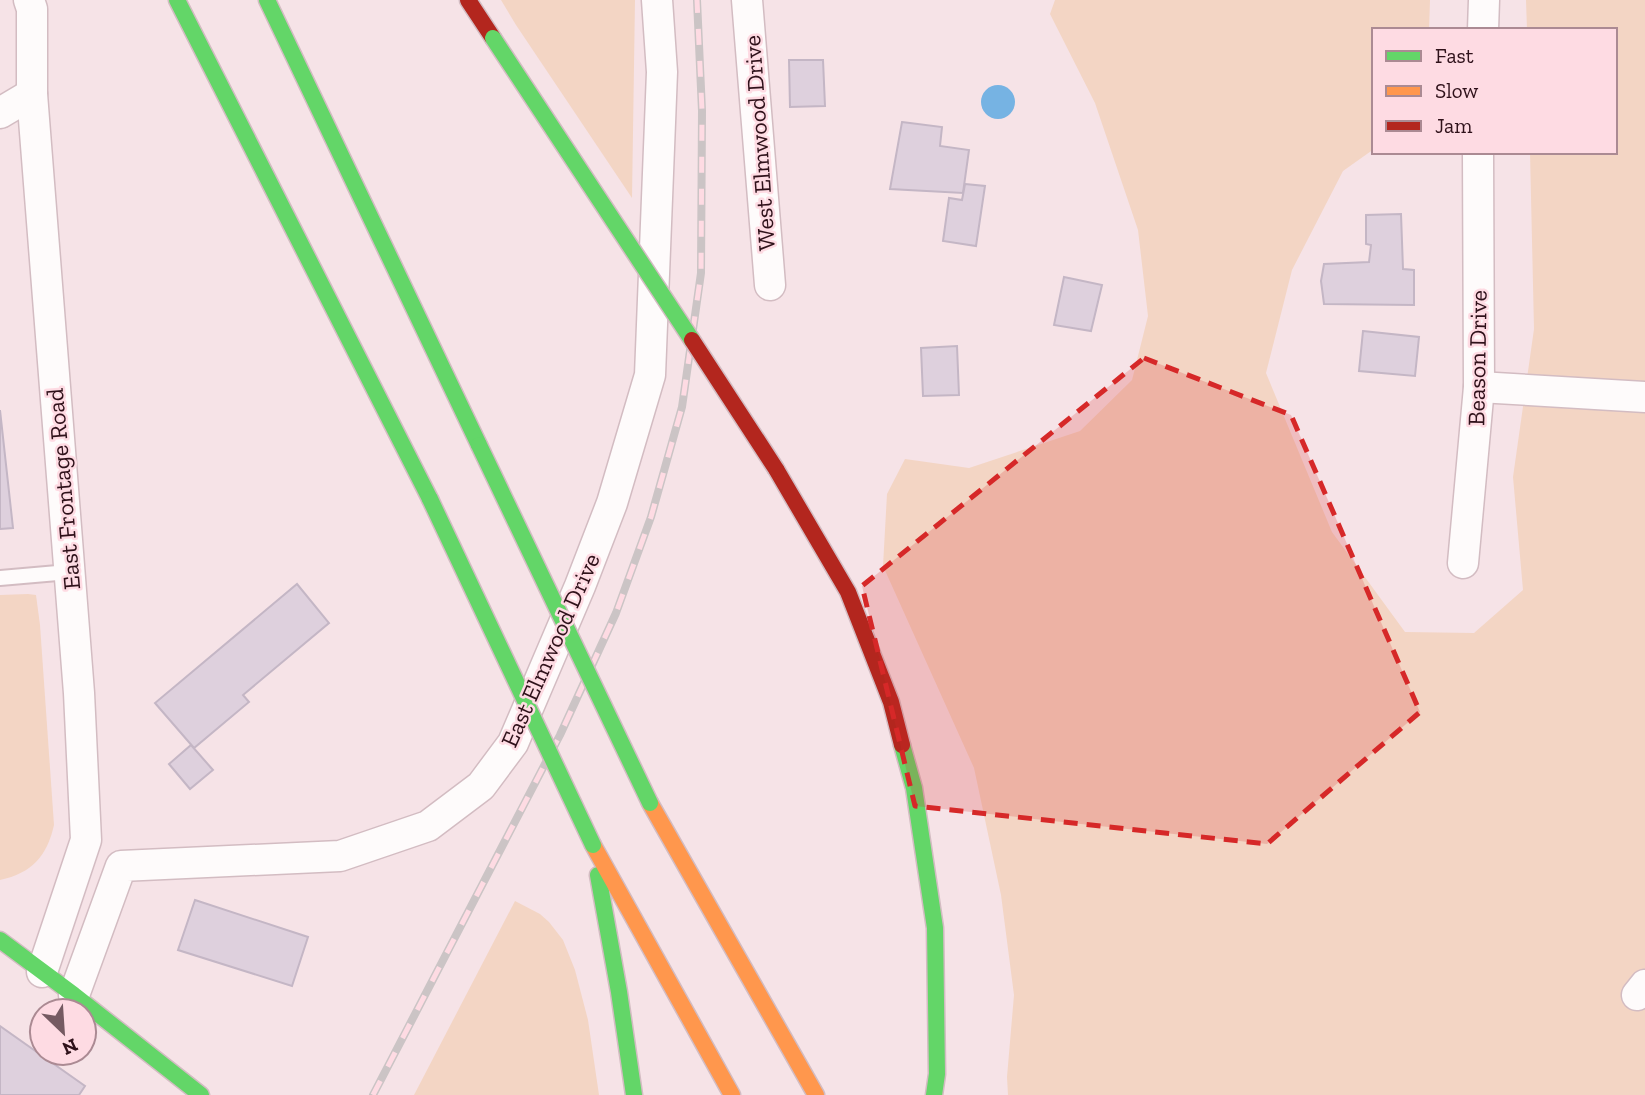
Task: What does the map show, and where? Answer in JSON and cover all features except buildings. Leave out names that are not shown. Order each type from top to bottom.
[{"type":"main road","points":[[177,0],[430,499],[593,845],[732,1095]]},
{"type":"main road","points":[[267,0],[650,803],[816,1095]]},
{"type":"main road","points":[[468,0],[776,468],[848,592],[891,702],[914,788],[935,928],[937,1074],[934,1095]]},
{"type":"main road","points":[[593,845],[634,1095]]},
{"type":"main road","points":[[0,940],[201,1095]]},
{"type":"street","name":"East Frontage Road","points":[[29,0],[32,9],[32,94],[79,693],[86,840],[42,972]]},
{"type":"street","name":"East Elmwood Drive","points":[[74,995],[121,866],[340,856],[428,826],[481,786],[513,743],[612,503],[650,375],[663,72],[657,0]]},
{"type":"street","name":"West Elmwood Drive","points":[[747,0],[770,285]]},
{"type":"street","points":[[1483,28],[1484,0]]},
{"type":"street","points":[[0,113],[32,94]]},
{"type":"street","name":"Beason Drive","points":[[1463,563],[1479,387],[1478,154]]},
{"type":"street","points":[[1479,387],[1645,397]]},
{"type":"lane","points":[[0,578],[69,572]]},
{"type":"highlighted area","points":[[1144,358],[1291,415],[1420,712],[1267,844],[915,806],[862,586]]},
{"type":"shaded area","points":[[501,0],[635,0],[632,198],[516,25]]},
{"type":"shaded area","points":[[1055,0],[1430,0],[1429,28],[1372,28],[1372,150],[1343,171],[1292,270],[1266,373],[1332,532],[1405,632],[1474,633],[1523,590],[1513,477],[1534,329],[1530,154],[1617,154],[1617,28],[1527,28],[1526,0],[1645,0],[1645,1095],[1008,1095],[1014,995],[1001,895],[974,768],[883,566],[887,494],[905,459],[969,468],[1080,431],[1132,380],[1148,316],[1138,230],[1095,103],[1050,14]]},
{"type":"shaded area","points":[[0,595],[36,595],[40,625],[54,825],[47,846],[36,862],[21,873],[0,880]]},
{"type":"shaded area","points":[[515,901],[540,914],[563,940],[575,970],[588,1020],[599,1095],[414,1095]]},
{"type":"water","points":[[998,85],[1010,90],[1015,102],[1010,114],[998,119],[986,114],[981,102],[986,90]]},
{"type":"railway","points":[[373,1095],[560,735],[616,613],[651,517],[682,407],[701,273],[702,111],[697,0]]},
{"type":"traffic: fast","points":[[177,0],[430,499]]},
{"type":"traffic: fast","points":[[267,0],[479,445]]},
{"type":"traffic: fast","points":[[493,38],[692,340]]},
{"type":"traffic: fast","points":[[479,445],[650,803]]},
{"type":"traffic: fast","points":[[430,499],[593,845]]},
{"type":"traffic: fast","points":[[902,745],[914,788],[935,928],[937,1074],[934,1095]]},
{"type":"traffic: fast","points":[[598,875],[634,1095]]},
{"type":"traffic: fast","points":[[0,940],[201,1095]]},
{"type":"traffic: slow","points":[[650,803],[816,1095]]},
{"type":"traffic: slow","points":[[593,845],[732,1095]]},
{"type":"traffic: jam","points":[[468,0],[493,38]]},
{"type":"traffic: jam","points":[[692,340],[776,469]]},
{"type":"traffic: jam","points":[[776,469],[848,592],[891,702],[902,745]]}]
